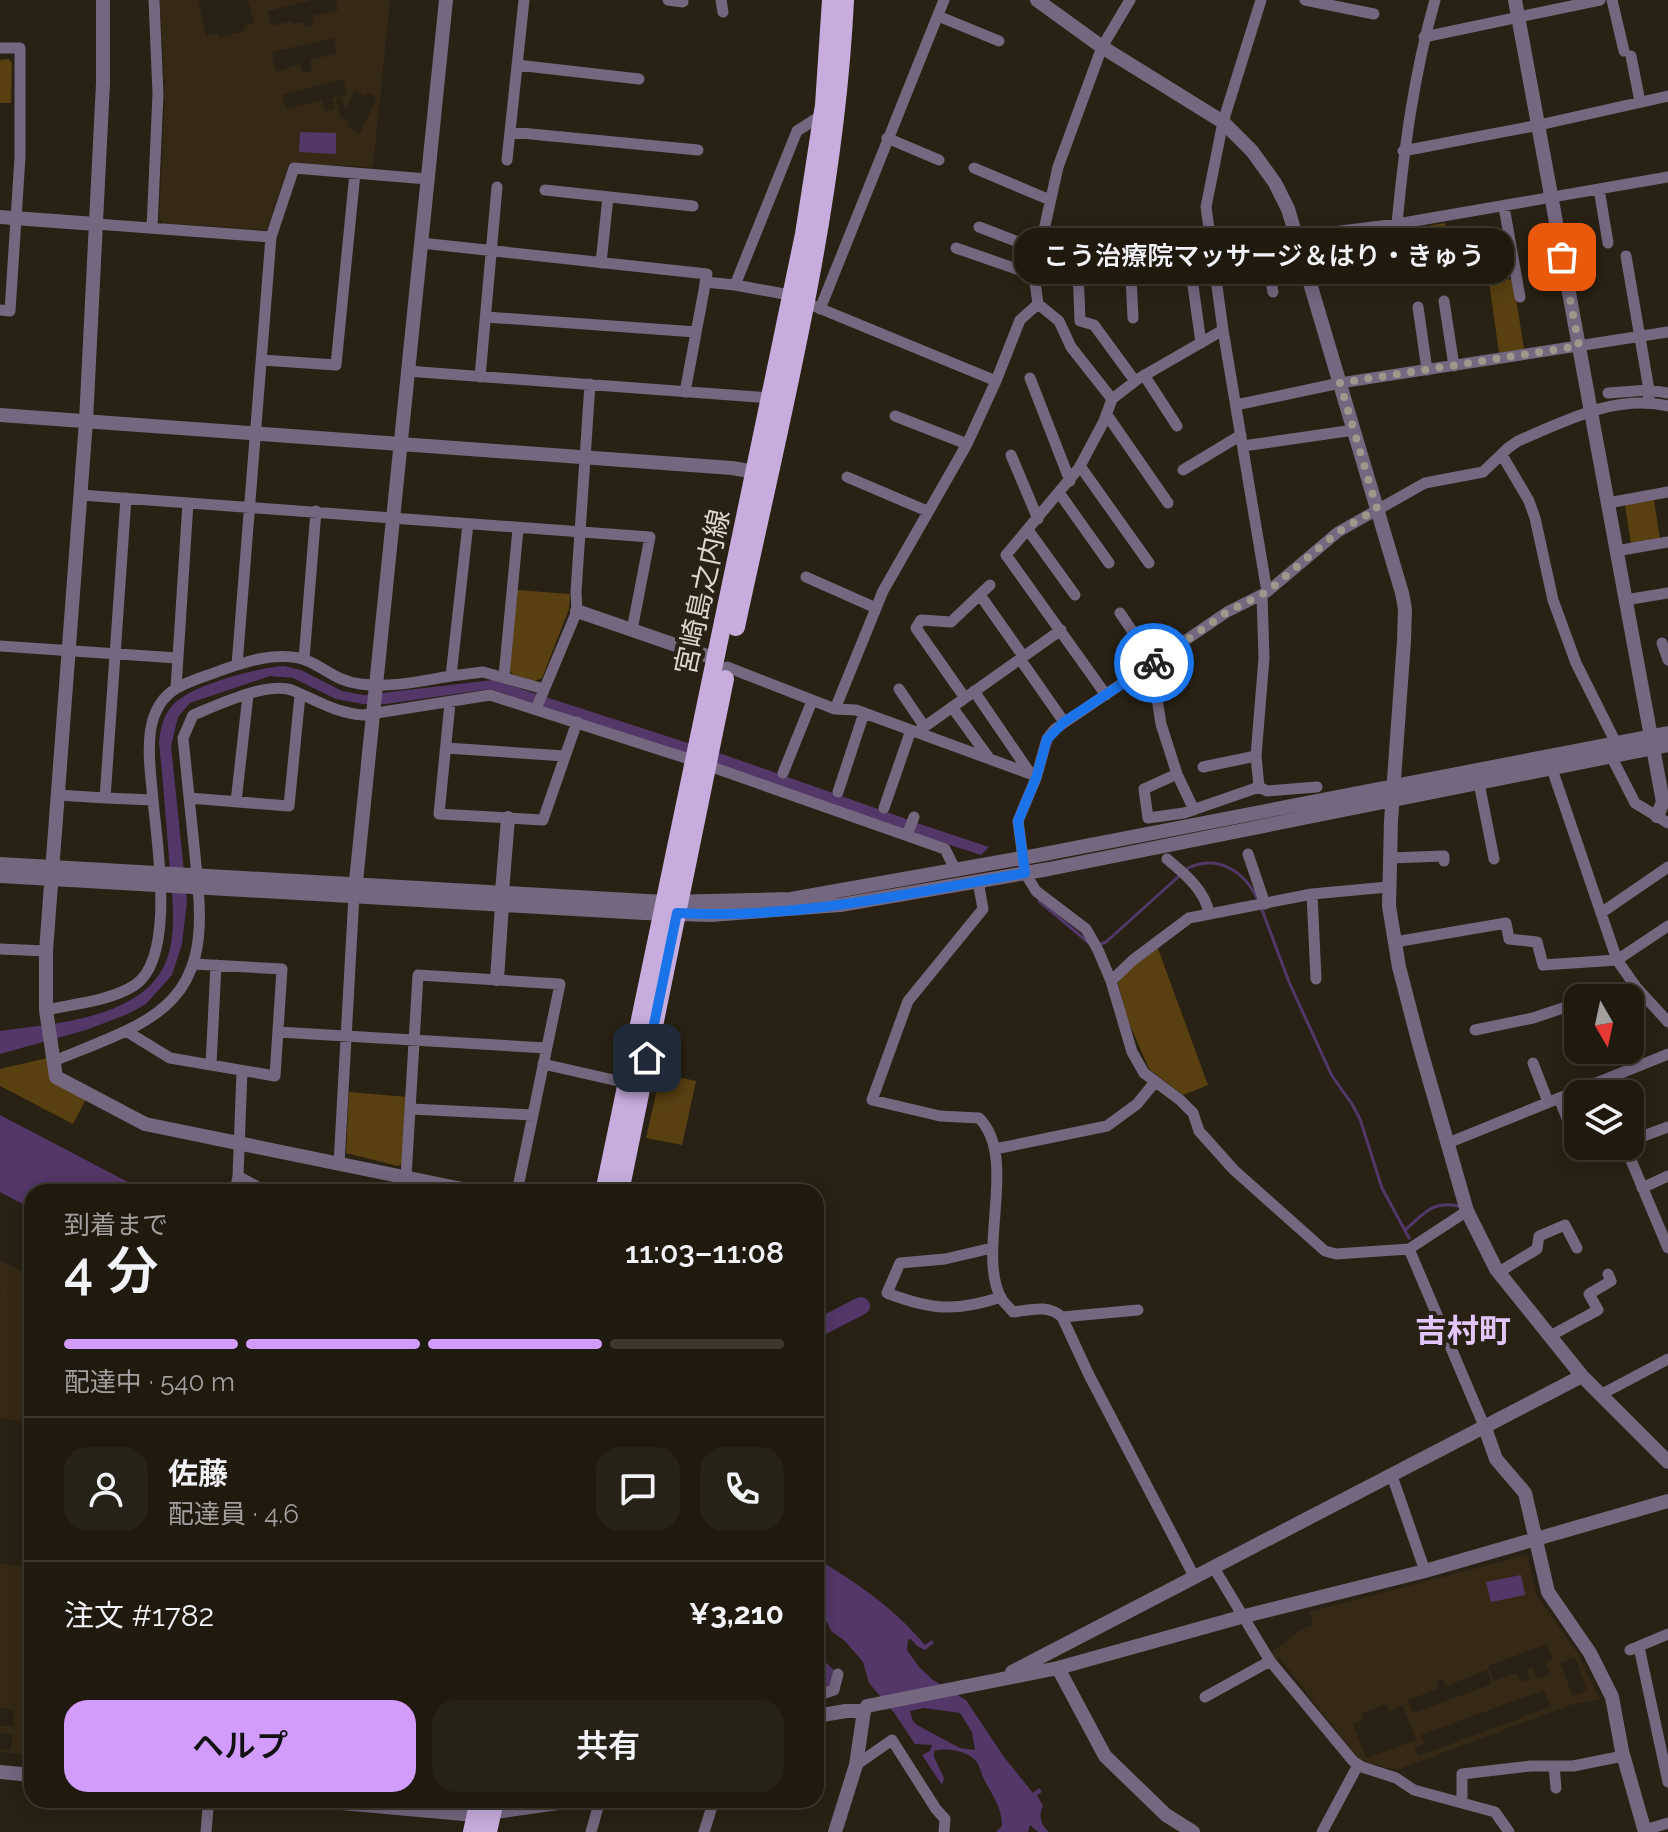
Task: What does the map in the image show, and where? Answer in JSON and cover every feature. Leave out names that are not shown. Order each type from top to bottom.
[{"type":"main road","name":"宮崎島之内線","points":[[762,473],[770,398],[805,302],[804,234],[822,115],[831,0]]},
{"type":"main road","name":"宮崎島之内線","points":[[621,1184],[671,908],[702,757],[762,473],[805,302],[829,164],[841,68],[845,0]]},
{"type":"main road","name":"宮崎島之内線","points":[[606,1184],[627,1083],[671,908]]},
{"type":"main road","points":[[483,1812],[488,1832]]},
{"type":"street","points":[[103,0],[103,83],[86,421],[46,951],[47,1015],[56,1077],[145,1124],[439,1184]]},
{"type":"street","points":[[152,228],[158,94],[154,0]]},
{"type":"street","points":[[339,1164],[355,890],[446,0]]},
{"type":"street","points":[[507,160],[524,0]]},
{"type":"street","points":[[668,0],[683,2]]},
{"type":"street","points":[[805,302],[887,138],[944,0]]},
{"type":"street","points":[[1037,0],[1102,47],[1223,122],[1252,151],[1275,183],[1288,209],[1405,609],[1388,887],[1395,942],[1419,1044],[1467,1211],[1499,1272],[1582,1376],[1668,1462]]},
{"type":"street","points":[[1112,399],[1071,347],[1059,321],[1038,304],[1034,275],[1050,200],[1074,119],[1102,47],[1130,0]]},
{"type":"street","points":[[1259,787],[1256,756],[1264,658],[1264,593],[1206,207],[1223,122],[1261,0]]},
{"type":"street","points":[[1305,0],[1374,14]]},
{"type":"street","points":[[1397,224],[1403,151],[1424,37],[1435,0]]},
{"type":"street","points":[[1502,455],[1532,509],[1553,600],[1635,803],[1663,819],[1657,743],[1625,600],[1515,0]]},
{"type":"street","points":[[1424,37],[1600,0]]},
{"type":"street","points":[[1612,0],[1640,102]]},
{"type":"street","points":[[938,16],[999,41]]},
{"type":"street","points":[[0,48],[20,48],[20,157],[10,311],[0,310]]},
{"type":"street","points":[[517,65],[639,79]]},
{"type":"street","points":[[1403,151],[1668,96]]},
{"type":"street","points":[[735,285],[797,131],[822,115]]},
{"type":"street","points":[[510,132],[698,150]]},
{"type":"street","points":[[887,138],[939,160]]},
{"type":"street","points":[[237,665],[271,237],[294,168],[427,179]]},
{"type":"street","points":[[974,168],[1050,200]]},
{"type":"street","points":[[262,360],[336,365],[355,173]]},
{"type":"street","points":[[979,227],[1038,256],[1094,271],[1117,259],[1377,227],[1668,177]]},
{"type":"street","points":[[480,377],[497,187]]},
{"type":"street","points":[[1599,189],[1608,243]]},
{"type":"street","points":[[545,190],[693,206]]},
{"type":"street","points":[[601,263],[608,197]]},
{"type":"street","points":[[1504,207],[1520,297]]},
{"type":"street","points":[[0,217],[271,237]]},
{"type":"street","points":[[1377,227],[1385,271],[1431,264]]},
{"type":"street","points":[[1264,241],[1273,292]]},
{"type":"street","points":[[1476,249],[1510,242]]},
{"type":"street","points":[[421,243],[707,274],[685,392]]},
{"type":"street","points":[[956,248],[1034,275]]},
{"type":"street","points":[[1188,250],[1201,343]]},
{"type":"street","points":[[1626,256],[1648,396]]},
{"type":"street","points":[[1130,257],[1133,318]]},
{"type":"street","points":[[1078,269],[1080,321],[1094,325],[1177,426]]},
{"type":"street","points":[[705,282],[735,285],[805,302],[996,381]]},
{"type":"street","points":[[1444,301],[1454,366]]},
{"type":"street","points":[[835,709],[876,608],[927,511],[967,444],[1020,320],[1038,304]]},
{"type":"street","points":[[1418,307],[1427,370]]},
{"type":"street","points":[[486,317],[696,332]]},
{"type":"street","points":[[1106,695],[1006,555],[1070,481],[1107,415],[1112,399],[1140,378],[1223,330]]},
{"type":"street","points":[[1236,405],[1340,383],[1668,332]]},
{"type":"street","points":[[407,371],[770,398]]},
{"type":"street","points":[[1030,378],[1070,481]]},
{"type":"street","points":[[536,709],[577,611],[590,384]]},
{"type":"street","points":[[1608,393],[1648,396],[1668,406]]},
{"type":"street","points":[[1467,1211],[1409,1249],[1336,1254],[1319,1247],[1234,1170],[1199,1131],[1193,1113],[1168,1089],[1144,1073],[1132,1052],[1111,981],[1086,929],[1036,891],[1024,865],[1018,821],[1047,739],[1064,722],[1227,612],[1264,593],[1338,532],[1425,483],[1483,472],[1518,441],[1590,409],[1668,393]]},
{"type":"street","points":[[0,415],[732,468],[762,473]]},
{"type":"street","points":[[1107,415],[1168,503]]},
{"type":"street","points":[[895,416],[967,444]]},
{"type":"street","points":[[1183,470],[1242,441],[1354,430]]},
{"type":"street","points":[[1011,455],[1038,519]]},
{"type":"street","points":[[1080,466],[1149,563]]},
{"type":"street","points":[[847,477],[927,511]]},
{"type":"street","points":[[1608,503],[1668,492]]},
{"type":"street","points":[[1060,494],[1109,563]]},
{"type":"street","points":[[81,495],[650,537],[632,630]]},
{"type":"street","points":[[105,798],[126,498]]},
{"type":"street","points":[[176,688],[188,503]]},
{"type":"street","points":[[304,659],[316,511]]},
{"type":"street","points":[[451,676],[468,524]]},
{"type":"street","points":[[504,676],[518,529]]},
{"type":"street","points":[[1028,530],[1075,595]]},
{"type":"street","points":[[1616,551],[1668,542]]},
{"type":"street","points":[[806,577],[876,608]]},
{"type":"street","points":[[990,585],[951,622],[921,620],[916,628],[1033,775]]},
{"type":"street","points":[[1625,600],[1668,593]]},
{"type":"street","points":[[980,595],[1064,722]]},
{"type":"street","points":[[577,611],[722,663],[812,701],[918,729],[1033,775]]},
{"type":"street","points":[[1120,613],[1154,663]]},
{"type":"street","points":[[884,808],[918,729],[1061,630]]},
{"type":"street","points":[[1662,643],[1668,660]]},
{"type":"street","points":[[0,646],[177,658]]},
{"type":"street","points":[[47,1015],[120,992],[142,979],[153,960],[159,938],[162,879],[149,749],[152,722],[164,698],[176,688],[259,658],[281,656],[304,659],[339,680],[374,688],[483,672],[504,676],[542,691]]},
{"type":"street","points":[[1142,672],[1157,699],[1161,724],[1177,774],[1194,810]]},
{"type":"street","points":[[54,1061],[154,1017],[174,999],[193,964],[200,924],[183,738],[193,715],[277,688],[293,690],[351,714],[450,703],[472,696],[490,695],[702,757],[945,849],[956,871]]},
{"type":"street","points":[[899,689],[918,729]]},
{"type":"street","points":[[236,802],[248,695]]},
{"type":"street","points":[[189,798],[289,806],[300,695]]},
{"type":"street","points":[[783,773],[812,701]]},
{"type":"street","points":[[450,703],[439,814],[543,820],[577,722]]},
{"type":"street","points":[[952,707],[989,759]]},
{"type":"street","points":[[838,792],[864,713]]},
{"type":"street","points":[[671,908],[791,899],[956,871],[1024,865],[1657,743],[1668,733]]},
{"type":"street","points":[[446,748],[565,756]]},
{"type":"street","points":[[1394,793],[1479,783],[1552,769],[1614,750]]},
{"type":"street","points":[[1203,767],[1256,756]]},
{"type":"street","points":[[1552,769],[1617,960],[1634,984]]},
{"type":"street","points":[[1177,774],[1144,789],[1148,818],[1194,810],[1259,787],[1267,791],[1317,787]]},
{"type":"street","points":[[1479,783],[1494,859]]},
{"type":"street","points":[[58,795],[153,800]]},
{"type":"street","points":[[907,835],[914,817]]},
{"type":"street","points":[[497,979],[508,818]]},
{"type":"street","points":[[1248,854],[1261,905]]},
{"type":"street","points":[[1389,858],[1444,856],[1444,861]]},
{"type":"street","points":[[1167,859],[1184,873],[1201,894],[1209,914]]},
{"type":"street","points":[[0,864],[53,873]]},
{"type":"street","points":[[0,876],[53,873],[671,908],[711,915],[840,905],[978,881],[1024,865]]},
{"type":"street","points":[[1601,913],[1668,867]]},
{"type":"street","points":[[978,881],[983,909],[908,1001],[872,1100],[909,1111],[979,1118],[986,1125],[995,1149],[992,1248],[1001,1297],[1013,1312],[1042,1308],[1055,1310],[1062,1317],[1195,1578]]},
{"type":"street","points":[[1111,981],[1133,960],[1189,918],[1312,894],[1388,887]]},
{"type":"street","points":[[1312,894],[1316,979]]},
{"type":"street","points":[[1395,942],[1506,923],[1509,939],[1537,942],[1543,965],[1617,960],[1668,926]]},
{"type":"street","points":[[0,949],[46,951]]},
{"type":"street","points":[[126,1031],[170,1058],[275,1076],[282,969],[193,964]]},
{"type":"street","points":[[211,1065],[216,965]]},
{"type":"street","points":[[406,1177],[418,975],[560,984],[519,1184]]},
{"type":"street","points":[[1644,995],[1668,1022]]},
{"type":"street","points":[[1475,1030],[1533,1018],[1564,1008]]},
{"type":"street","points":[[278,1032],[546,1048]]},
{"type":"street","points":[[1448,1143],[1668,1054]]},
{"type":"street","points":[[1533,1063],[1564,1119]]},
{"type":"street","points":[[543,1064],[627,1083]]},
{"type":"street","points":[[236,1184],[242,1071]]},
{"type":"street","points":[[995,1149],[1107,1126],[1137,1104],[1155,1082]]},
{"type":"street","points":[[411,1109],[533,1115]]},
{"type":"street","points":[[1644,1136],[1668,1127]]},
{"type":"street","points":[[1631,1160],[1668,1248]]},
{"type":"street","points":[[238,1176],[252,1184]]},
{"type":"street","points":[[1642,1188],[1668,1176]]},
{"type":"street","points":[[1499,1272],[1537,1249],[1539,1236],[1565,1225],[1577,1248]]},
{"type":"street","points":[[992,1248],[945,1259],[900,1263],[887,1293],[927,1307],[977,1305],[1001,1297]]},
{"type":"street","points":[[1409,1249],[1496,1459],[1525,1493],[1548,1592],[1590,1653],[1612,1697],[1623,1756],[1645,1831],[1668,1823]]},
{"type":"street","points":[[1550,1336],[1598,1310],[1589,1294],[1611,1281],[1608,1274]]},
{"type":"street","points":[[1062,1317],[1138,1310]]},
{"type":"street","points":[[1600,1395],[1668,1359]]},
{"type":"street","points":[[998,1680],[1582,1376]]},
{"type":"street","points":[[1392,1476],[1425,1571]]},
{"type":"street","points":[[824,1715],[1058,1668],[1241,1617],[1425,1571],[1668,1501]]},
{"type":"street","points":[[1535,1540],[1552,1539],[1668,1510]]},
{"type":"street","points":[[1214,1568],[1270,1661],[1358,1765],[1396,1778],[1414,1790],[1495,1812],[1509,1832]]},
{"type":"street","points":[[1668,1634],[1634,1648],[1668,1782]]},
{"type":"street","points":[[1205,1697],[1270,1661]]},
{"type":"street","points":[[1058,1668],[1105,1756],[1166,1815],[1193,1832]]},
{"type":"street","points":[[824,1693],[834,1690],[838,1674]]},
{"type":"street","points":[[835,1832],[856,1765],[865,1708]]},
{"type":"street","points":[[856,1765],[892,1740],[945,1819],[944,1832]]},
{"type":"street","points":[[1462,1802],[1462,1774],[1573,1766],[1623,1756]]},
{"type":"street","points":[[1322,1832],[1358,1765]]},
{"type":"street","points":[[1554,1766],[1556,1788]]},
{"type":"street","points":[[0,1772],[24,1774]]},
{"type":"street","points":[[206,1832],[208,1808]]},
{"type":"street","points":[[425,1808],[483,1812],[515,1808]]},
{"type":"street","points":[[591,1832],[598,1808]]},
{"type":"street","points":[[704,1832],[712,1808]]},
{"type":"shaded area","points":[[160,0],[198,0],[206,36],[217,34],[219,38],[245,31],[244,26],[254,23],[248,0],[312,0],[268,11],[271,26],[292,21],[293,24],[303,22],[305,27],[314,25],[312,16],[338,10],[336,0],[390,0],[373,167],[289,163],[266,230],[163,223],[159,219],[165,91]],"holes":[[[333,38],[337,53],[310,60],[312,71],[302,73],[300,64],[276,72],[272,52]],[[343,79],[347,94],[332,98],[335,109],[325,111],[322,100],[286,109],[282,95]],[[354,91],[377,98],[360,133],[347,126],[349,121],[340,117],[336,99],[341,97],[346,110]]]},
{"type":"shaded area","points":[[9,59],[12,63],[11,103],[0,103],[0,60]]},
{"type":"shaded area","points":[[300,132],[336,133],[336,154],[299,152]]},
{"type":"shaded area","points":[[1445,223],[1451,256],[1411,262],[1406,230]]},
{"type":"shaded area","points":[[1513,279],[1524,349],[1499,353],[1489,282]]},
{"type":"shaded area","points":[[1654,500],[1660,539],[1631,544],[1625,505]]},
{"type":"shaded area","points":[[517,590],[570,594],[569,609],[542,678],[535,681],[512,674],[509,669]]},
{"type":"shaded area","points":[[284,666],[301,670],[342,691],[364,695],[493,680],[725,755],[912,821],[908,831],[490,689],[386,704],[363,704],[336,699],[293,678],[270,676],[190,703],[178,717],[171,746],[187,901],[182,944],[172,975],[146,1004],[128,1014],[86,1030],[0,1054],[0,1031],[73,1020],[108,1011],[140,994],[154,981],[170,949],[173,913],[159,743],[164,719],[180,699],[207,685],[257,670]]},
{"type":"shaded area","points":[[914,822],[989,847],[981,855],[910,832]]},
{"type":"shaded area","points":[[1157,946],[1208,1085],[1183,1095],[1149,1069],[1127,1018],[1118,983],[1128,969]]},
{"type":"shaded area","points":[[47,1058],[86,1099],[73,1124],[0,1086],[0,1069]]},
{"type":"shaded area","points":[[673,1076],[696,1081],[682,1145],[646,1138],[658,1085]]},
{"type":"shaded area","points":[[349,1092],[407,1097],[402,1164],[398,1166],[346,1153]]},
{"type":"shaded area","points":[[0,1115],[132,1184],[24,1184],[24,1205],[0,1192]]},
{"type":"shaded area","points":[[0,1260],[24,1273],[24,1421],[0,1419]]},
{"type":"shaded area","points":[[1527,1555],[1536,1594],[1578,1654],[1600,1699],[1570,1705],[1397,1770],[1360,1761],[1279,1657],[1275,1660],[1271,1653],[1302,1629],[1314,1625],[1309,1612]],"holes":[[[1547,1644],[1553,1659],[1546,1662],[1550,1674],[1537,1679],[1532,1667],[1527,1669],[1530,1679],[1521,1682],[1517,1673],[1494,1681],[1488,1666]],[[1575,1657],[1587,1690],[1573,1696],[1560,1663]],[[1487,1670],[1492,1684],[1413,1713],[1408,1700],[1438,1689],[1436,1682],[1443,1679],[1446,1686]],[[1544,1690],[1550,1707],[1418,1756],[1414,1748],[1424,1744],[1421,1735]],[[1386,1704],[1389,1711],[1403,1706],[1416,1740],[1366,1758],[1353,1724],[1363,1720],[1361,1714]]]},
{"type":"shaded area","points":[[824,1563],[874,1597],[901,1619],[925,1645],[932,1640],[934,1643],[925,1650],[908,1640],[907,1650],[933,1680],[966,1700],[1004,1757],[1033,1793],[1039,1788],[1042,1792],[1037,1795],[1043,1806],[1041,1820],[1049,1832],[1038,1832],[1030,1825],[1028,1832],[996,1832],[1002,1826],[998,1807],[977,1763],[962,1752],[934,1751],[944,1778],[942,1785],[922,1755],[930,1751],[932,1745],[915,1744],[869,1683],[863,1662],[845,1641],[831,1631],[824,1620]],"holes":[[[924,1708],[960,1713],[972,1732],[975,1750],[960,1748],[917,1725],[910,1711]]]},
{"type":"shaded area","points":[[0,1564],[24,1566],[24,1754],[0,1752],[0,1749],[11,1750],[12,1734],[0,1733],[0,1726],[13,1726],[14,1710],[0,1708]]},
{"type":"shaded area","points":[[1521,1575],[1525,1595],[1491,1602],[1486,1582]]},
{"type":"waterway","points":[[1100,944],[1106,942],[1188,868],[1199,864],[1230,868],[1246,881],[1258,900]]},
{"type":"waterway","points":[[1039,901],[1089,943]]},
{"type":"waterway","points":[[1261,907],[1289,982],[1332,1076],[1360,1119],[1382,1188],[1409,1238]]},
{"type":"waterway","points":[[1405,1230],[1435,1207],[1458,1206]]},
{"type":"waterway","points":[[824,1325],[861,1306]]},
{"type":"waterway","points":[[824,1673],[830,1679]]},
{"type":"way so far","points":[[1154,663],[1227,612],[1267,592],[1338,532],[1377,509],[1340,383],[1579,346],[1562,257]]},
{"type":"place","name":"こう治療院マッサージ＆はり・きゅう","points":[[1562,257]]},
{"type":"district","name":"吉村町","points":[[1463,1331]]},
{"type":"route","points":[[647,1058],[677,913],[711,915],[840,905],[1025,873],[1018,821],[1026,807],[1047,739],[1064,722],[1154,663]]}]
